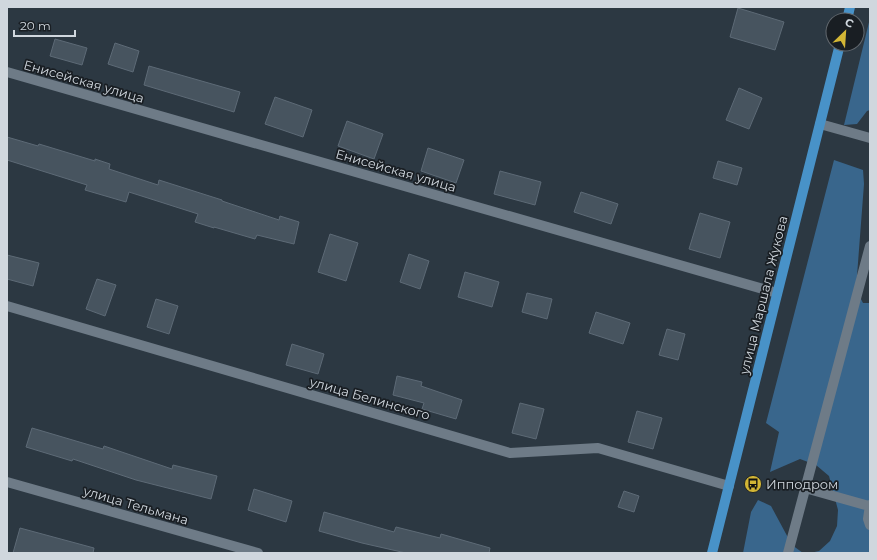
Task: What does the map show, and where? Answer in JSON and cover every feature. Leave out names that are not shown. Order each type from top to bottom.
[{"type":"main road","name":"улица Маршала Жукова","points":[[712,553],[838,52]]},
{"type":"street","name":"Енисейская улица","points":[[7,72],[777,293]]},
{"type":"street","points":[[820,124],[870,138]]},
{"type":"street","points":[[788,553],[870,246]]},
{"type":"street","name":"улица Белинского","points":[[7,306],[510,453],[598,448],[729,486]]},
{"type":"street","name":"улица Тельмана","points":[[7,482],[258,553]]},
{"type":"street","points":[[805,488],[869,505],[868,519],[870,525]]},
{"type":"shaded area","points":[[870,18],[870,110],[867,111],[857,124],[844,125],[862,52],[865,52],[865,39]]},
{"type":"shaded area","points":[[834,160],[863,170],[864,184],[856,289],[863,303],[870,303],[870,553],[810,553],[819,551],[830,541],[837,526],[838,510],[829,476],[816,465],[800,459],[770,472],[779,432],[766,423]]},
{"type":"shaded area","points":[[758,500],[771,506],[792,545],[803,553],[743,553],[751,512]]},
{"type":"building","points":[[738,8],[784,22],[775,50],[730,37]]},
{"type":"building","points":[[55,39],[87,48],[82,65],[50,56]]},
{"type":"building","points":[[115,43],[139,51],[133,72],[108,64]]},
{"type":"building","points":[[149,66],[240,92],[234,112],[144,85]]},
{"type":"building","points":[[739,88],[762,98],[749,129],[726,120]]},
{"type":"building","points":[[275,97],[312,110],[303,137],[265,124]]},
{"type":"building","points":[[347,121],[383,134],[374,159],[338,146]]},
{"type":"building","points":[[7,137],[38,146],[39,144],[95,161],[95,159],[110,164],[109,169],[158,185],[159,180],[279,220],[280,216],[299,222],[294,244],[257,235],[255,239],[214,228],[195,222],[198,214],[129,192],[126,202],[85,190],[87,185],[7,160]]},
{"type":"building","points":[[428,148],[464,160],[456,183],[421,171]]},
{"type":"building","points":[[718,161],[742,168],[737,185],[713,178]]},
{"type":"building","points":[[500,171],[541,182],[535,205],[494,194]]},
{"type":"building","points":[[581,192],[618,204],[611,224],[574,212]]},
{"type":"building","points":[[700,213],[730,222],[720,258],[689,249]]},
{"type":"building","points":[[330,234],[358,243],[346,281],[318,272]]},
{"type":"building","points":[[409,254],[429,261],[420,289],[400,282]]},
{"type":"building","points":[[7,255],[39,263],[33,286],[7,279]]},
{"type":"building","points":[[465,272],[499,282],[492,307],[458,297]]},
{"type":"building","points":[[97,279],[116,285],[105,316],[86,309]]},
{"type":"building","points":[[527,293],[552,299],[547,319],[522,312]]},
{"type":"building","points":[[156,299],[178,306],[169,334],[147,327]]},
{"type":"building","points":[[596,312],[630,323],[623,344],[589,333]]},
{"type":"building","points":[[667,329],[685,334],[678,360],[659,355]]},
{"type":"building","points":[[292,344],[324,354],[318,374],[286,365]]},
{"type":"building","points":[[397,376],[422,382],[421,386],[462,400],[456,419],[422,409],[424,403],[393,395]]},
{"type":"building","points":[[520,403],[544,409],[536,439],[512,433]]},
{"type":"building","points":[[637,411],[662,418],[653,449],[628,442]]},
{"type":"building","points":[[32,428],[103,449],[104,446],[172,469],[173,465],[217,476],[211,499],[136,480],[73,459],[72,461],[26,447]]},
{"type":"building","points":[[254,489],[292,501],[286,522],[248,510]]},
{"type":"building","points":[[624,491],[639,496],[634,512],[618,507]]},
{"type":"building","points":[[324,512],[394,532],[396,527],[440,538],[441,534],[490,548],[489,553],[406,553],[362,543],[319,531]]},
{"type":"building","points":[[20,528],[94,548],[93,553],[13,553]]},
{"type":"place","name":"Ипподром","points":[[753,484]]}]
